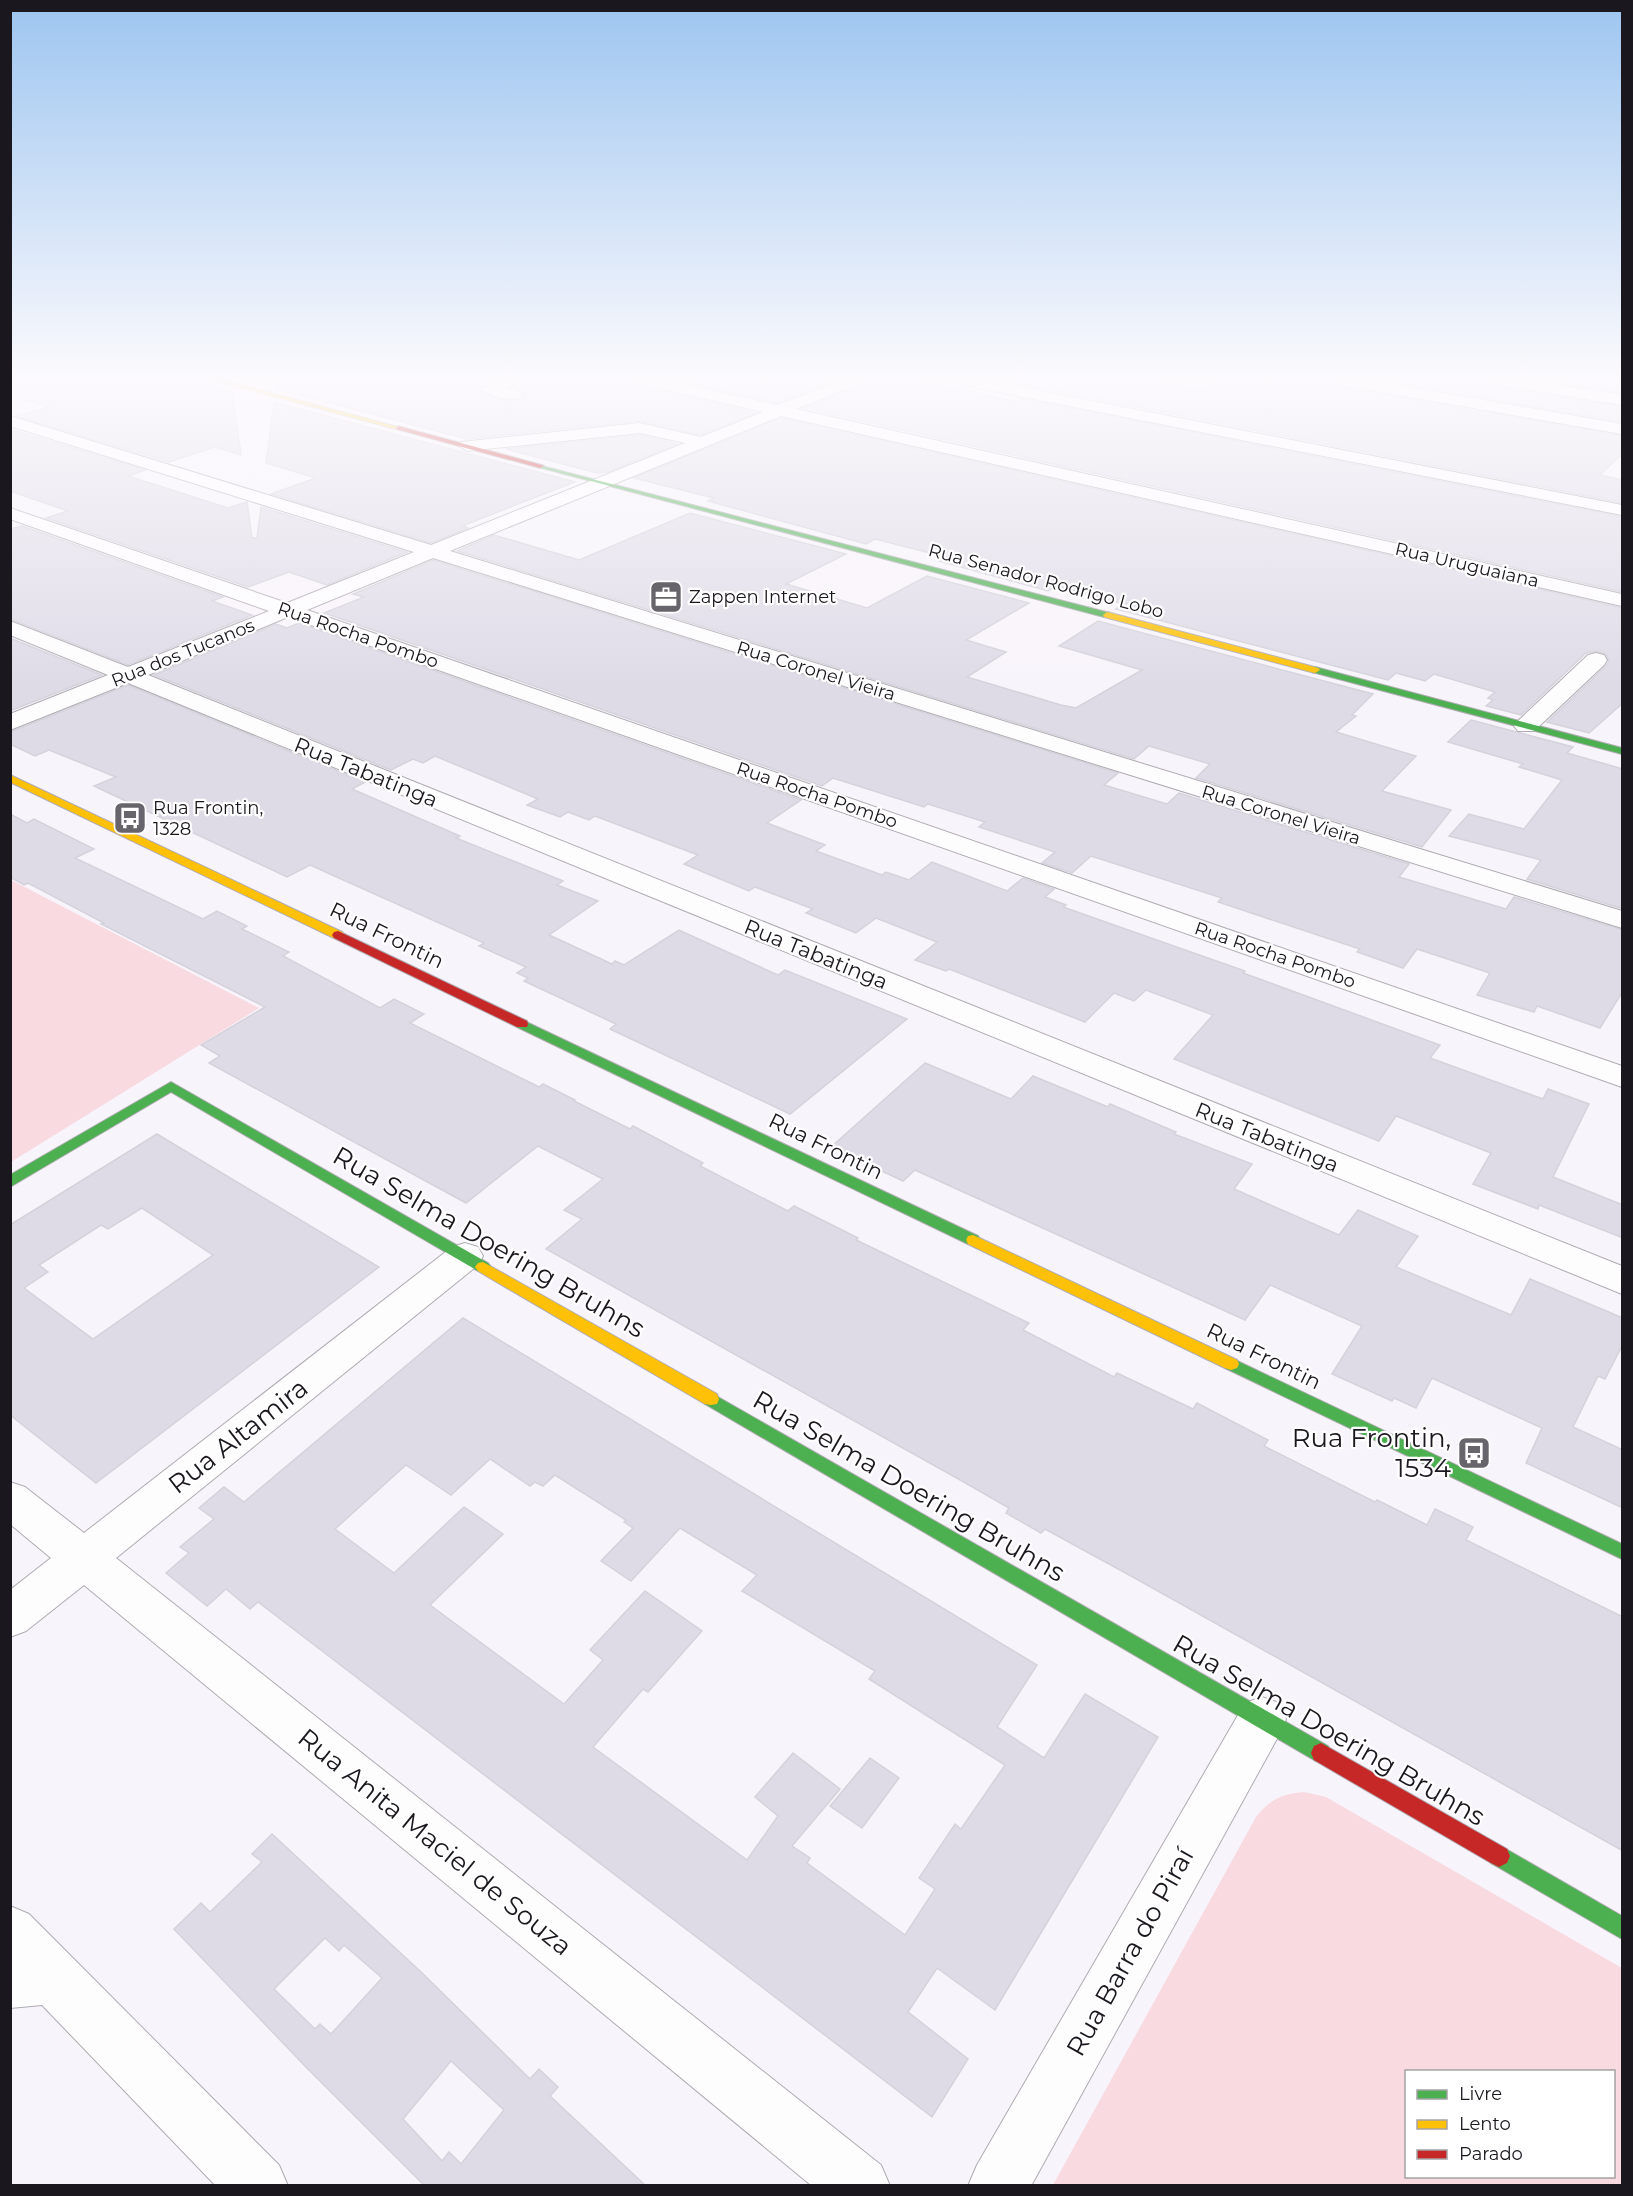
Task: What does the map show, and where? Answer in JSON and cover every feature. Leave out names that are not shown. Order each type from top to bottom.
[{"type":"street","name":"Rua Coronel Vieira","points":[[208,482],[1623,920]]},
{"type":"street","name":"Rua dos Tucanos","points":[[10,723],[602,482]]},
{"type":"street","name":"Rua Senador Rodrigo Lobo","points":[[605,482],[1623,752]]},
{"type":"street","name":"Rua Uruguaiana","points":[[1099,482],[1623,600]]},
{"type":"street","points":[[1483,482],[1623,510]]},
{"type":"street","name":"Rua Rocha Pombo","points":[[10,513],[1623,1077]]},
{"type":"street","name":"Rua Tabatinga","points":[[10,627],[1623,1281]]},
{"type":"street","points":[[1526,726],[1596,660]]},
{"type":"street","name":"Rua Frontin","points":[[10,778],[1623,1552]]},
{"type":"street","name":"Rua Selma Doering Bruhns","points":[[10,1182],[171,1086],[1623,1928]]},
{"type":"street","name":"Rua Altamira","points":[[10,1617],[465,1256]]},
{"type":"street","name":"Rua Anita Maciel de Souza","points":[[10,1499],[860,2186]]},
{"type":"street","name":"Rua Barra do Piraí","points":[[998,2186],[1262,1719]]},
{"type":"street","points":[[10,1932],[32,1979],[258,2186]]},
{"type":"shaded area","points":[[11,880],[259,1008],[11,1162]]},
{"type":"shaded area","points":[[1304,1792],[1326,1797],[1622,1968],[1622,2185],[1053,2185],[1256,1817],[1266,1806],[1283,1796]]},
{"type":"building","points":[[10,482],[148,482],[228,508],[247,502],[252,538],[257,538],[261,507],[407,552],[327,585],[289,572],[248,587],[46,518],[68,511],[10,491]]},
{"type":"building","points":[[303,482],[574,482],[467,524],[463,526],[468,528],[431,543],[271,494]]},
{"type":"building","points":[[652,482],[1067,482],[1623,608],[1623,703],[1589,733],[1547,722],[1606,666],[1609,661],[1606,654],[1597,651],[1586,653],[1521,715],[1486,706],[1493,700],[1488,698],[1495,692],[1434,674],[1425,681],[1396,673],[1388,680],[1116,609],[1124,604],[1057,586],[1048,591],[939,561],[946,557],[875,539],[866,544],[708,501],[714,498]]},
{"type":"building","points":[[1136,482],[1448,482],[1623,517],[1623,592]]},
{"type":"building","points":[[1519,482],[1623,482],[1623,503]]},
{"type":"building","points":[[690,513],[846,554],[786,584],[867,608],[927,576],[1029,603],[966,640],[1006,652],[967,677],[1061,705],[1076,708],[1142,670],[1059,646],[1098,621],[1373,694],[1352,715],[1356,716],[1336,732],[1416,756],[1382,791],[1451,810],[1422,847],[1196,778],[1210,764],[1149,746],[1134,759],[457,551],[494,535],[579,560]]},
{"type":"building","points":[[22,526],[223,597],[212,601],[252,615],[128,665],[10,619],[10,529]]},
{"type":"building","points":[[433,560],[1118,773],[1104,785],[1167,804],[1179,793],[1409,864],[1399,877],[1506,909],[1514,897],[1623,930],[1623,991],[1600,1028],[1537,1006],[1534,1012],[1477,995],[1490,973],[1417,949],[1403,968],[1357,952],[1360,949],[1218,902],[1222,898],[1091,856],[1072,873],[1042,863],[1055,852],[979,827],[985,822],[928,804],[924,807],[833,778],[822,786],[324,613],[364,597],[353,594]]},
{"type":"building","points":[[299,623],[801,800],[767,823],[825,845],[816,851],[882,875],[886,872],[909,880],[932,862],[1007,891],[1023,878],[1054,889],[1045,897],[1066,905],[1063,907],[1245,971],[1243,973],[1440,1045],[1430,1058],[1543,1099],[1548,1089],[1589,1104],[1553,1177],[1623,1205],[1623,1238],[1539,1205],[1538,1209],[1473,1184],[1491,1153],[1396,1116],[1379,1141],[1174,1059],[1213,1015],[1146,990],[1134,1001],[1114,993],[1085,1022],[949,969],[946,971],[915,960],[937,942],[876,918],[856,933],[806,913],[813,909],[755,887],[749,891],[684,864],[698,855],[595,816],[589,820],[568,812],[560,817],[527,805],[538,799],[435,756],[423,763],[413,759],[391,770],[154,675],[276,624],[287,628]]},
{"type":"building","points":[[10,638],[102,675],[10,711]]},
{"type":"building","points":[[128,685],[365,782],[352,789],[460,836],[456,838],[563,881],[557,885],[598,901],[549,935],[612,964],[615,961],[624,965],[679,930],[778,975],[785,970],[907,1019],[790,1114],[610,1029],[616,1024],[524,981],[528,978],[517,973],[526,967],[479,946],[484,943],[310,865],[287,877],[94,786],[116,777],[49,750],[35,756],[10,744],[10,732]]},
{"type":"building","points":[[1471,720],[1573,747],[1567,753],[1623,769],[1623,909],[1527,879],[1541,860],[1449,836],[1469,814],[1524,829],[1562,780],[1519,767],[1523,764],[1448,742]]},
{"type":"building","points":[[10,814],[27,823],[34,819],[94,849],[75,858],[203,919],[217,911],[247,926],[242,929],[289,952],[283,956],[380,1008],[394,999],[424,1014],[410,1023],[539,1087],[543,1084],[630,1129],[633,1126],[703,1163],[700,1166],[788,1211],[794,1206],[858,1238],[856,1240],[1029,1323],[1023,1330],[1114,1377],[1117,1373],[1193,1409],[1197,1403],[1268,1440],[1264,1446],[1375,1502],[1377,1500],[1427,1525],[1435,1509],[1473,1527],[1466,1540],[1623,1617],[1623,1851],[1045,1529],[1041,1533],[1006,1513],[1009,1508],[962,1481],[546,1249],[582,1219],[564,1210],[603,1179],[538,1146],[466,1203],[209,1063],[220,1056],[201,1045],[265,1007],[101,924],[104,923],[28,883],[24,885],[10,877]]},
{"type":"building","points":[[925,1063],[1011,1099],[1033,1076],[1108,1107],[1110,1104],[1176,1132],[1174,1134],[1252,1164],[1234,1189],[1339,1235],[1358,1210],[1418,1236],[1396,1267],[1511,1315],[1530,1279],[1623,1318],[1623,1344],[1605,1379],[1598,1376],[1573,1427],[1623,1450],[1623,1508],[1526,1463],[1542,1428],[1432,1378],[1416,1408],[1394,1398],[1392,1401],[1332,1374],[1362,1326],[1270,1285],[1245,1320],[915,1170],[903,1181],[831,1147]]},
{"type":"building","points":[[157,1134],[379,1267],[96,1483],[10,1415],[10,1225]],"holes":[[[142,1208],[213,1255],[93,1339],[24,1288],[48,1272],[39,1265],[101,1225],[108,1229]]]},
{"type":"building","points":[[463,1318],[1037,1665],[997,1727],[1044,1758],[1085,1694],[1158,1737],[995,2010],[937,1968],[908,2012],[968,2059],[932,2117],[258,1602],[250,1609],[226,1589],[207,1606],[166,1573],[189,1553],[180,1547],[214,1519],[199,1508],[224,1487],[244,1502]],"holes":[[[490,1459],[530,1486],[535,1482],[543,1486],[555,1475],[626,1520],[624,1522],[633,1528],[601,1561],[631,1581],[680,1528],[757,1575],[742,1591],[875,1671],[869,1679],[1005,1765],[961,1829],[955,1824],[919,1878],[935,1889],[905,1935],[807,1863],[810,1858],[792,1846],[840,1789],[793,1753],[755,1797],[778,1816],[747,1860],[593,1747],[643,1689],[648,1692],[702,1631],[645,1591],[590,1650],[603,1660],[564,1704],[430,1605],[503,1534],[464,1507],[394,1573],[335,1529],[406,1465],[451,1495]]]},
{"type":"building","points":[[870,1758],[899,1778],[862,1828],[830,1806]]},
{"type":"building","points":[[272,1834],[420,1971],[530,2079],[539,2069],[558,2087],[550,2096],[646,2186],[421,2186],[423,2184],[304,2065],[174,1929],[201,1903],[210,1912],[262,1862],[252,1854]],"holes":[[[325,1938],[339,1951],[344,1945],[382,1978],[331,2034],[320,2024],[315,2029],[274,1989]],[[451,2061],[504,2110],[461,2164],[449,2152],[442,2161],[403,2119]]]},
{"type":"traffic: fast","points":[[603,482],[1107,615]]},
{"type":"traffic: fast","points":[[1315,670],[1622,751]]},
{"type":"traffic: fast","points":[[522,1024],[973,1240]]},
{"type":"traffic: fast","points":[[10,1182],[171,1086],[483,1267]]},
{"type":"traffic: fast","points":[[1231,1364],[1622,1552]]},
{"type":"traffic: fast","points":[[711,1399],[1321,1753]]},
{"type":"traffic: fast","points":[[1499,1856],[1622,1928]]},
{"type":"traffic: slow","points":[[1107,615],[1315,670]]},
{"type":"traffic: slow","points":[[10,778],[338,935]]},
{"type":"traffic: slow","points":[[973,1240],[1231,1364]]},
{"type":"traffic: slow","points":[[483,1267],[711,1399]]},
{"type":"traffic: jam","points":[[338,935],[522,1024]]},
{"type":"traffic: jam","points":[[1321,1753],[1499,1856]]},
{"type":"place","name":"Zappen Internet","points":[[666,597]]},
{"type":"place","name":"Rua Frontin, 1328","points":[[130,818]]},
{"type":"place","name":"Rua Frontin, 1534","points":[[1474,1453]]}]
